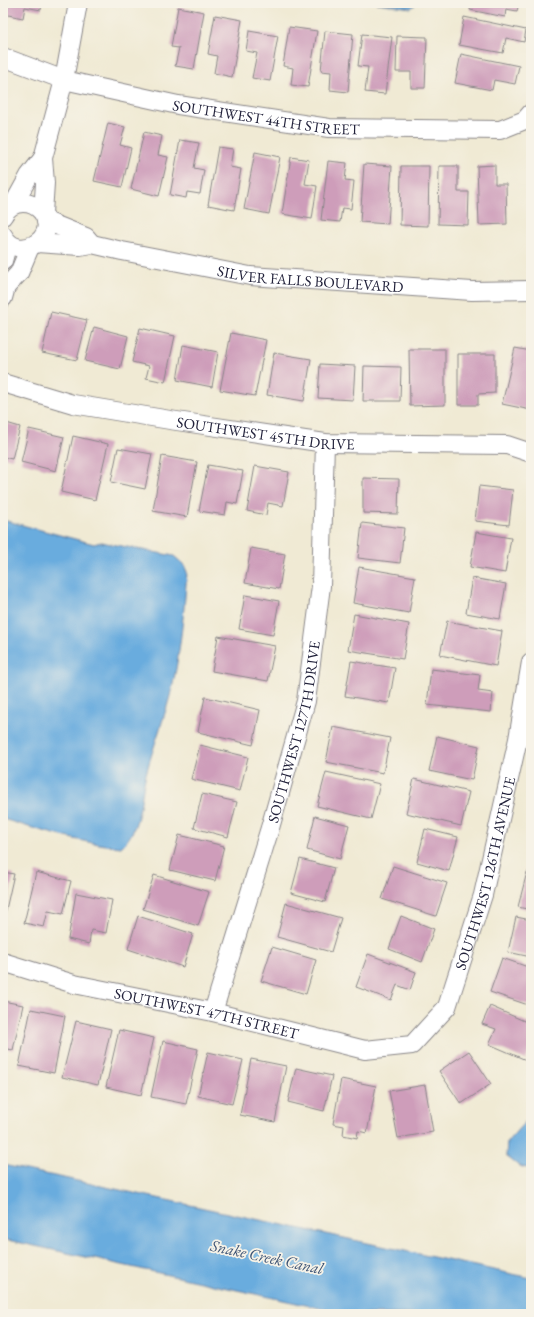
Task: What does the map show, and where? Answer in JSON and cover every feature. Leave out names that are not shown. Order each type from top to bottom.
[{"type":"street","points":[[4,287],[19,273],[34,245],[45,233],[45,183],[43,158],[64,80],[78,3]]},
{"type":"street","name":"SOUTHWEST 44TH STREET","points":[[3,58],[64,80],[178,105],[329,128],[500,130],[525,120],[531,113]]},
{"type":"street","points":[[7,209],[43,158]]},
{"type":"street","name":"SILVER FALLS BOULEVARD","points":[[7,209],[19,203],[33,204],[38,208],[44,217],[86,237],[92,244]]},
{"type":"street","points":[[3,261],[6,238]]},
{"type":"street","name":"SILVER FALLS BOULEVARD","points":[[6,238],[18,247],[34,245],[84,246],[92,244],[250,276],[472,291],[531,290]]},
{"type":"street","name":"SOUTHWEST 45TH DRIVE","points":[[3,383],[73,404],[325,443],[507,445],[531,453]]},
{"type":"street","name":"SOUTHWEST 127TH DRIVE","points":[[213,1012],[270,828],[306,701],[321,586],[325,443]]},
{"type":"street","name":"SOUTHWEST 126TH AVENUE","points":[[412,1045],[448,1007],[483,895],[518,739],[531,662]]},
{"type":"street","name":"SOUTHWEST 47TH STREET","points":[[3,962],[74,984],[213,1012],[365,1050],[412,1045]]},
{"type":"water","points":[[377,3],[417,3],[411,8]]},
{"type":"water","points":[[3,520],[94,544],[101,542],[174,556],[184,565],[187,572],[180,642],[173,684],[146,774],[136,823],[128,840],[121,847],[76,840],[3,819]]},
{"type":"water","points":[[531,1115],[531,1169],[519,1166],[506,1156],[507,1142]]},
{"type":"water","name":"Snake Creek Canal","points":[[3,1165],[531,1278],[531,1314],[347,1314],[3,1239]]},
{"type":"building","points":[[3,3],[42,3],[41,10],[25,7],[23,18],[3,14]]},
{"type":"building","points":[[471,3],[519,3],[517,11],[506,9],[505,17],[470,10]]},
{"type":"building","points":[[178,7],[204,12],[194,69],[175,66],[179,48],[171,47]]},
{"type":"building","points":[[215,15],[242,20],[232,77],[214,73],[217,56],[208,54]]},
{"type":"building","points":[[464,17],[526,30],[524,42],[506,38],[503,53],[459,45]]},
{"type":"building","points":[[289,27],[317,31],[308,87],[291,85],[293,68],[283,66]]},
{"type":"building","points":[[249,31],[278,36],[270,81],[252,78],[257,53],[246,51]]},
{"type":"building","points":[[325,31],[353,34],[348,92],[330,90],[331,72],[321,71]]},
{"type":"building","points":[[362,34],[392,37],[385,94],[365,92],[368,67],[358,66]]},
{"type":"building","points":[[397,36],[427,37],[425,88],[411,88],[411,72],[396,72]]},
{"type":"building","points":[[461,54],[519,66],[515,84],[494,80],[492,90],[455,83]]},
{"type":"building","points":[[108,123],[125,127],[120,145],[131,148],[122,187],[94,181]]},
{"type":"building","points":[[144,132],[162,136],[158,155],[168,157],[159,196],[131,189]]},
{"type":"building","points":[[180,140],[199,143],[194,168],[204,170],[200,194],[187,192],[186,198],[170,195]]},
{"type":"building","points":[[218,147],[233,149],[230,167],[241,169],[234,210],[208,205]]},
{"type":"building","points":[[255,152],[280,157],[269,214],[244,209]]},
{"type":"building","points":[[291,157],[309,160],[305,184],[317,186],[312,219],[282,214]]},
{"type":"building","points":[[328,161],[347,163],[345,180],[354,181],[351,209],[342,208],[340,222],[321,220]]},
{"type":"building","points":[[364,164],[392,166],[388,224],[360,222]]},
{"type":"building","points":[[495,165],[495,184],[506,184],[507,224],[479,225],[477,166]]},
{"type":"building","points":[[401,166],[429,166],[428,226],[400,225]]},
{"type":"building","points":[[439,166],[458,166],[458,192],[469,192],[468,225],[438,224]]},
{"type":"building","points":[[51,312],[87,320],[77,360],[42,353]]},
{"type":"building","points":[[94,327],[128,336],[120,369],[85,361]]},
{"type":"building","points":[[140,328],[175,336],[165,382],[146,378],[149,366],[132,362]]},
{"type":"building","points":[[231,333],[266,340],[255,396],[220,390]]},
{"type":"building","points":[[183,345],[218,352],[212,387],[177,380]]},
{"type":"building","points":[[515,348],[531,351],[531,410],[502,404]]},
{"type":"building","points":[[409,349],[445,349],[445,405],[410,406]]},
{"type":"building","points":[[274,353],[311,359],[304,401],[267,395]]},
{"type":"building","points":[[458,354],[495,354],[495,393],[478,394],[478,405],[458,405]]},
{"type":"building","points":[[320,364],[355,366],[353,400],[318,398]]},
{"type":"building","points":[[364,366],[401,367],[400,401],[363,401]]},
{"type":"building","points":[[3,422],[20,427],[12,459],[3,457]]},
{"type":"building","points":[[29,429],[64,437],[56,471],[21,462]]},
{"type":"building","points":[[73,436],[108,444],[95,500],[61,492]]},
{"type":"building","points":[[118,448],[152,454],[145,489],[111,482]]},
{"type":"building","points":[[162,456],[197,462],[187,517],[153,511]]},
{"type":"building","points":[[208,465],[243,471],[237,504],[227,502],[225,515],[199,511]]},
{"type":"building","points":[[255,466],[289,472],[283,506],[268,503],[266,515],[247,511]]},
{"type":"building","points":[[363,478],[399,479],[398,514],[363,513]]},
{"type":"building","points":[[479,486],[513,490],[509,525],[475,521]]},
{"type":"building","points":[[362,523],[404,528],[400,563],[358,558]]},
{"type":"building","points":[[476,532],[511,538],[505,573],[470,567]]},
{"type":"building","points":[[251,548],[285,554],[279,589],[245,583]]},
{"type":"building","points":[[359,567],[415,577],[409,613],[353,603]]},
{"type":"building","points":[[472,578],[506,584],[500,619],[466,613]]},
{"type":"building","points":[[245,595],[279,601],[273,635],[239,629]]},
{"type":"building","points":[[354,614],[409,624],[403,659],[348,650]]},
{"type":"building","points":[[447,621],[502,631],[496,666],[440,655]]},
{"type":"building","points":[[218,636],[275,646],[268,681],[212,671]]},
{"type":"building","points":[[351,661],[395,668],[389,703],[345,696]]},
{"type":"building","points":[[431,669],[480,675],[478,691],[493,693],[491,712],[427,705]]},
{"type":"building","points":[[205,697],[260,710],[253,745],[198,732]]},
{"type":"building","points":[[333,727],[390,738],[383,773],[326,762]]},
{"type":"building","points":[[437,736],[479,746],[472,780],[429,771]]},
{"type":"building","points":[[200,745],[248,757],[240,791],[191,779]]},
{"type":"building","points":[[326,772],[380,784],[371,819],[317,806]]},
{"type":"building","points":[[414,779],[469,792],[461,826],[406,813]]},
{"type":"building","points":[[202,794],[237,802],[228,837],[194,828]]},
{"type":"building","points":[[315,816],[349,825],[340,859],[307,850]]},
{"type":"building","points":[[425,829],[458,837],[449,871],[417,862]]},
{"type":"building","points":[[179,835],[224,846],[215,881],[170,870]]},
{"type":"building","points":[[300,859],[334,868],[325,902],[291,893]]},
{"type":"building","points":[[393,866],[447,883],[436,916],[382,899]]},
{"type":"building","points":[[3,872],[14,874],[5,914],[3,914]]},
{"type":"building","points":[[36,872],[71,881],[63,914],[48,911],[44,927],[24,923]]},
{"type":"building","points":[[527,872],[531,873],[531,910],[518,907]]},
{"type":"building","points":[[154,875],[209,892],[198,926],[143,909]]},
{"type":"building","points":[[76,893],[112,900],[106,933],[91,930],[89,944],[68,939]]},
{"type":"building","points":[[286,903],[341,918],[331,952],[277,937]]},
{"type":"building","points":[[138,916],[193,934],[183,967],[128,949]]},
{"type":"building","points":[[401,916],[434,929],[422,962],[389,949]]},
{"type":"building","points":[[516,917],[531,920],[531,957],[508,952]]},
{"type":"building","points":[[272,947],[316,960],[306,994],[261,981]]},
{"type":"building","points":[[368,954],[416,972],[410,990],[397,985],[391,1000],[356,987]]},
{"type":"building","points":[[502,958],[531,968],[531,1006],[490,992]]},
{"type":"building","points":[[3,1001],[23,1005],[13,1050],[3,1048]]},
{"type":"building","points":[[490,1006],[531,1024],[531,1047],[526,1060],[489,1044],[496,1029],[482,1024]]},
{"type":"building","points":[[31,1009],[65,1016],[54,1073],[19,1066]]},
{"type":"building","points":[[76,1021],[111,1029],[98,1085],[62,1077]]},
{"type":"building","points":[[119,1030],[154,1038],[141,1095],[106,1087]]},
{"type":"building","points":[[163,1041],[198,1049],[186,1104],[151,1097]]},
{"type":"building","points":[[469,1051],[491,1084],[461,1104],[439,1071]]},
{"type":"building","points":[[208,1052],[243,1060],[232,1104],[198,1096]]},
{"type":"building","points":[[251,1059],[286,1066],[275,1122],[240,1115]]},
{"type":"building","points":[[296,1068],[332,1076],[324,1111],[288,1102]]},
{"type":"building","points":[[341,1079],[376,1086],[367,1133],[358,1131],[357,1138],[343,1135],[344,1126],[333,1124]]},
{"type":"building","points":[[425,1085],[433,1132],[398,1138],[389,1091]]}]
